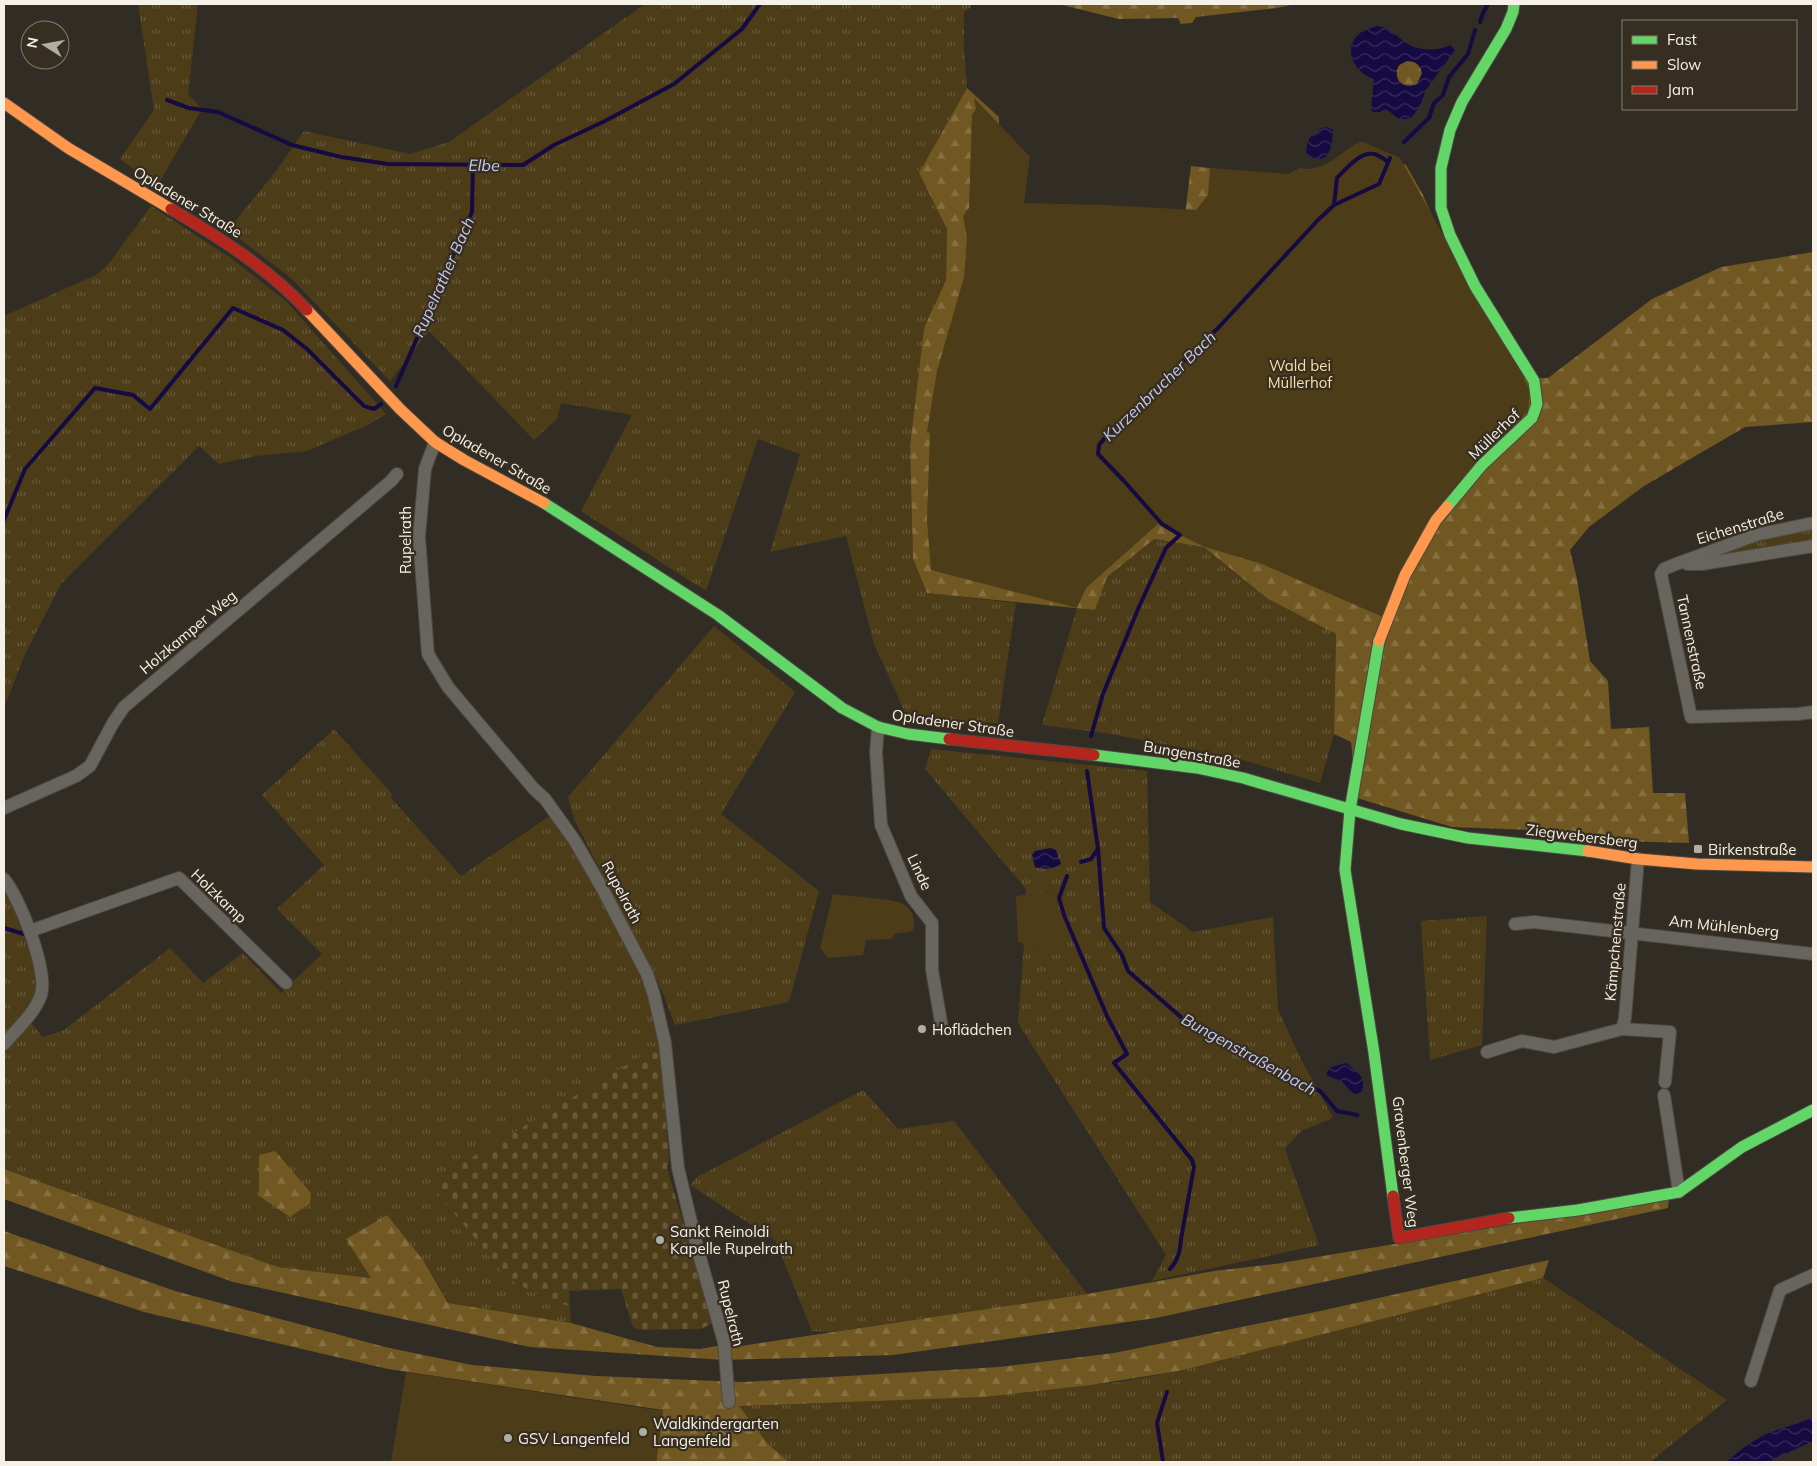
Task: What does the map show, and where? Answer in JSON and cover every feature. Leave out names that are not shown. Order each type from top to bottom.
[{"type":"main road","name":"Müllerhof","points":[[1350,810],[1379,639],[1406,575],[1436,520],[1482,465],[1532,418],[1537,410],[1537,395],[1534,381],[1475,286],[1450,235],[1441,208],[1441,168],[1450,130],[1462,102],[1506,29],[1514,12],[1514,4]]},
{"type":"main road","name":"Opladener Straße","points":[[4,103],[68,148],[210,232],[256,263],[298,300],[400,409],[435,442],[542,503],[668,582],[747,635],[842,708],[878,727],[908,734],[1024,748]]},
{"type":"main road","name":"Bungenstraße","points":[[1024,748],[1133,759],[1197,768],[1243,778],[1350,810]]},
{"type":"main road","name":"Ziegwebersberg","points":[[1350,810],[1401,824],[1468,838],[1573,848],[1638,858],[1697,864],[1813,866]]},
{"type":"main road","name":"Gravenberger Weg","points":[[1350,810],[1345,870],[1374,1053],[1399,1238],[1507,1218],[1578,1210],[1679,1192],[1742,1147],[1813,1110]]},
{"type":"street","name":"Rupelrath","points":[[435,442],[425,470],[419,538],[428,654],[448,688],[534,789],[545,799],[575,841],[647,974],[665,1043],[678,1168],[696,1247],[724,1342],[728,1402]]},
{"type":"street","name":"Holzkamper Weg","points":[[4,808],[86,770],[124,708],[397,474]]},
{"type":"street","name":"Eichenstraße","points":[[1661,574],[1664,568],[1756,535],[1813,523]]},
{"type":"street","name":"Eichenstraße","points":[[1676,564],[1702,564],[1813,546]]},
{"type":"street","name":"Tannenstraße","points":[[1661,574],[1691,717],[1813,712]]},
{"type":"street","name":"Linde","points":[[878,727],[876,752],[881,825],[911,896],[932,923],[932,970],[942,1028]]},
{"type":"street","name":"Kämpchenstraße","points":[[1622,1029],[1625,1018],[1638,858]]},
{"type":"street","name":"Holzkamp","points":[[30,931],[179,878],[286,984]]},
{"type":"street","points":[[4,879],[11,889],[30,931],[42,974],[39,999],[28,1016],[4,1044]]},
{"type":"street","name":"Am Mühlenberg","points":[[1515,924],[1534,922],[1813,954]]},
{"type":"street","points":[[1487,1052],[1522,1041],[1554,1047],[1622,1029],[1670,1032],[1664,1082]]},
{"type":"street","points":[[1664,1095],[1679,1192]]},
{"type":"street","points":[[1751,1381],[1780,1290],[1813,1275]]},
{"type":"green space","points":[[138,4],[198,4],[188,94],[202,109],[157,186],[120,159],[154,110]]},
{"type":"green space","points":[[645,4],[971,4],[971,7],[964,12],[967,88],[919,173],[947,229],[946,280],[924,328],[910,446],[913,559],[927,593],[1016,603],[998,723],[909,721],[874,644],[846,536],[770,552],[800,454],[758,439],[706,591],[581,511],[632,415],[561,403],[557,419],[534,440],[429,331],[390,381],[291,278],[228,230],[276,171],[304,131],[410,154],[449,142]]},
{"type":"green space","points":[[1040,4],[1295,4],[1277,8],[1196,17],[1192,23],[1181,24],[1178,18],[1119,19],[1062,5]]},
{"type":"green space","points":[[1409,61],[1418,65],[1422,74],[1418,83],[1409,87],[1400,83],[1396,74],[1400,65]]},
{"type":"green space","points":[[967,88],[999,117],[1001,256],[1184,222],[1191,166],[1276,176],[1401,163],[1406,165],[1423,195],[1463,287],[1524,378],[1548,378],[1652,299],[1721,267],[1813,252],[1813,422],[1745,427],[1644,486],[1589,527],[1570,550],[1577,579],[1590,661],[1608,681],[1611,729],[1649,727],[1653,793],[1685,793],[1689,843],[1619,841],[1558,831],[1452,827],[1357,798],[1351,742],[1334,734],[1336,634],[1268,599],[1204,547],[1154,539],[1107,577],[1095,610],[927,593],[913,559],[910,446],[924,328],[946,280],[947,229],[919,173]]},
{"type":"green space","name":"Wald bei Müllerhof","points":[[974,98],[1030,157],[1024,203],[1196,210],[1208,195],[1210,168],[1288,174],[1300,168],[1317,168],[1361,141],[1400,158],[1530,390],[1528,411],[1463,481],[1385,618],[1262,564],[1202,546],[1158,524],[1086,588],[1077,608],[931,570],[927,520],[930,433],[927,432],[937,371],[964,277],[967,238],[963,216],[969,208],[972,115],[976,109]]},
{"type":"green space","points":[[151,206],[231,258],[287,302],[386,414],[368,425],[307,451],[256,456],[219,464],[199,446],[61,584],[26,652],[4,707],[4,316],[98,274],[110,262]]},
{"type":"green space","points":[[1813,527],[1813,543],[1727,557],[1725,550],[1780,534]]},
{"type":"green space","points":[[1154,539],[1204,547],[1268,599],[1336,634],[1334,734],[1320,783],[1233,757],[1105,733],[1042,725],[1077,608],[1095,610],[1107,577]]},
{"type":"green space","points":[[714,626],[795,692],[721,814],[819,891],[789,1002],[675,1025],[662,991],[574,819],[568,797]]},
{"type":"green space","points":[[334,729],[392,794],[391,798],[461,876],[551,815],[567,837],[596,886],[652,998],[660,1045],[508,1278],[530,1291],[570,1307],[571,1323],[449,1303],[423,1260],[371,1278],[278,1267],[4,1169],[4,1053],[30,1022],[43,1037],[64,1030],[170,948],[203,983],[243,953],[281,993],[322,954],[277,909],[324,865],[262,795]]},
{"type":"green space","points":[[931,749],[1147,771],[1150,902],[1193,932],[1273,917],[1278,1010],[1302,1061],[1333,1118],[1301,1131],[1285,1149],[1319,1245],[1152,1281],[1166,1255],[1018,1023],[1024,944],[1037,952],[1053,891],[1026,895],[1026,889],[925,769]]},
{"type":"green space","points":[[1054,891],[1067,947],[1037,952],[1018,941],[1016,896]]},
{"type":"green space","points":[[7,892],[34,962],[36,992],[18,1020],[4,1035],[4,893]]},
{"type":"green space","points":[[833,894],[881,899],[903,904],[913,916],[913,931],[894,934],[892,939],[866,940],[863,955],[828,958],[820,948]]},
{"type":"green space","points":[[1487,916],[1482,1045],[1430,1060],[1421,921]]},
{"type":"green space","points":[[660,1045],[669,1159],[667,1168],[713,1323],[701,1329],[641,1330],[633,1327],[621,1289],[569,1291],[570,1307],[530,1291],[508,1278],[429,1183]]},
{"type":"green space","points":[[863,1090],[898,1129],[954,1121],[1087,1294],[832,1332],[812,1331],[775,1240],[690,1185],[697,1177]]},
{"type":"green space","points":[[275,1151],[311,1193],[310,1203],[290,1217],[259,1196],[259,1155]]},
{"type":"green space","points":[[4,1169],[278,1267],[371,1278],[346,1239],[387,1215],[423,1260],[448,1303],[571,1323],[657,1347],[700,1349],[722,1345],[727,1348],[1087,1294],[1214,1271],[1275,1264],[1669,1198],[1668,1208],[1156,1318],[893,1355],[724,1360],[530,1347],[233,1282],[4,1199]]},
{"type":"green space","points":[[4,1231],[175,1291],[385,1347],[472,1365],[596,1376],[743,1382],[999,1367],[1114,1353],[1320,1311],[1549,1260],[1543,1278],[1179,1371],[1091,1385],[985,1397],[739,1406],[768,1444],[789,1462],[656,1462],[663,1410],[388,1369],[144,1312],[4,1266]]},
{"type":"green space","points":[[1543,1278],[1727,1400],[1650,1462],[789,1462],[768,1444],[739,1406],[985,1397],[1125,1381],[1179,1371]]},
{"type":"green space","name":"GSV Langenfeld","points":[[406,1372],[663,1411],[656,1462],[391,1462]]},
{"type":"water","points":[[1378,26],[1386,28],[1410,45],[1421,49],[1433,50],[1450,45],[1455,50],[1426,90],[1420,106],[1409,119],[1399,119],[1386,109],[1380,112],[1373,112],[1371,109],[1374,79],[1357,67],[1351,55],[1353,42],[1357,36],[1361,32]],"holes":[[[1407,61],[1417,64],[1420,68],[1422,73],[1417,84],[1407,86],[1398,79],[1397,70],[1399,65]]]},
{"type":"water","points":[[1326,127],[1333,130],[1332,143],[1328,154],[1320,159],[1306,155],[1310,137],[1316,135],[1321,128]]},
{"type":"water","points":[[1050,848],[1056,850],[1061,864],[1048,869],[1035,867],[1032,855],[1035,851]]},
{"type":"water","points":[[1347,1063],[1362,1078],[1362,1092],[1353,1093],[1342,1082],[1326,1074],[1331,1067]]},
{"type":"water","points":[[1813,1417],[1813,1441],[1768,1462],[1727,1462],[1763,1436]]},
{"type":"waterway","name":"Elbe","points":[[167,100],[189,108],[218,112],[292,145],[341,157],[388,164],[523,165],[554,145],[605,121],[674,84],[742,29],[760,4]]},
{"type":"waterway","name":"Kurzenbrucher Bach","points":[[1480,22],[1488,4]]},
{"type":"waterway","name":"Kurzenbrucher Bach","points":[[1404,142],[1429,118],[1434,103],[1443,95],[1449,77],[1468,54],[1475,30]]},
{"type":"waterway","name":"Kurzenbrucher Bach","points":[[1091,736],[1103,694],[1138,609],[1166,548],[1180,535],[1162,524],[1098,454],[1099,445],[1110,432],[1219,327],[1334,205],[1337,178],[1349,166],[1359,158],[1369,154],[1378,155],[1388,162]]},
{"type":"waterway","name":"Kurzenbrucher Bach","points":[[1334,205],[1379,184],[1390,158]]},
{"type":"waterway","name":"Rupelrather Bach","points":[[396,386],[472,212],[473,165]]},
{"type":"waterway","name":"Rupelrather Bach","points":[[4,520],[25,469],[95,388],[133,395],[150,409],[233,308],[283,330],[307,349],[364,406],[374,409],[381,404]]},
{"type":"waterway","name":"Kurzenbrucher Bach","points":[[1081,862],[1091,859],[1098,849],[1087,771]]},
{"type":"waterway","name":"Bungenstraßenbach","points":[[1098,849],[1104,928],[1122,955],[1128,971],[1182,1018],[1255,1060],[1320,1091],[1337,1111],[1357,1115]]},
{"type":"waterway","name":"Kurzenbrucher Bach","points":[[1067,876],[1059,898],[1064,915],[1107,1016],[1127,1054],[1114,1063],[1192,1160],[1194,1167],[1179,1252],[1177,1259],[1170,1269]]},
{"type":"waterway","points":[[4,928],[24,934]]},
{"type":"waterway","name":"Kurzenbrucher Bach","points":[[1163,1462],[1157,1423],[1167,1392]]},
{"type":"traffic: fast","points":[[1447,507],[1482,465],[1532,418],[1537,404],[1534,381],[1475,286],[1450,235],[1441,208],[1441,168],[1450,130],[1462,102],[1506,29],[1514,4]]},
{"type":"traffic: fast","points":[[544,503],[718,615],[842,708],[878,727],[908,734],[949,739]]},
{"type":"traffic: fast","points":[[1379,641],[1350,810],[1345,870],[1374,1053],[1393,1196]]},
{"type":"traffic: fast","points":[[1094,755],[1197,768],[1243,778],[1401,824],[1468,838],[1588,851]]},
{"type":"traffic: fast","points":[[1509,1218],[1578,1210],[1679,1192],[1742,1147],[1813,1110]]},
{"type":"traffic: slow","points":[[4,103],[68,148],[171,209]]},
{"type":"traffic: slow","points":[[307,310],[400,409],[435,442],[464,460],[544,503]]},
{"type":"traffic: slow","points":[[1379,641],[1405,575],[1436,520],[1447,507]]},
{"type":"traffic: slow","points":[[1588,851],[1638,859],[1697,864],[1813,867]]},
{"type":"traffic: jam","points":[[171,209],[260,267],[307,310]]},
{"type":"traffic: jam","points":[[949,739],[1094,755]]},
{"type":"traffic: jam","points":[[1393,1196],[1399,1238],[1509,1218]]},
{"type":"place","name":"Birkenstraße","points":[[1698,849]]},
{"type":"place","name":"Hoflädchen","points":[[922,1029]]},
{"type":"place","name":"Sankt Reinoldi Kapelle Rupelrath","points":[[660,1240]]},
{"type":"place","name":"Waldkindergarten Langenfeld","points":[[643,1432]]},
{"type":"place","name":"GSV Langenfeld","points":[[508,1438]]}]
